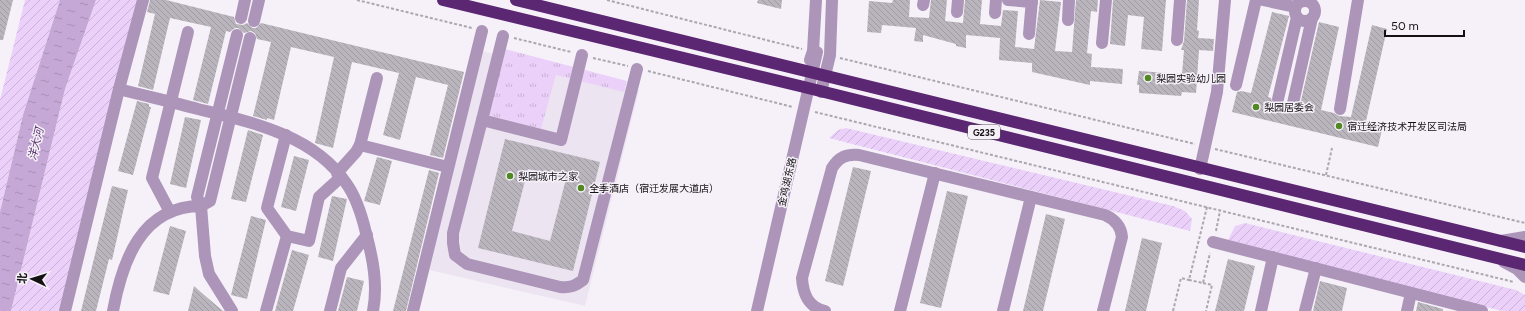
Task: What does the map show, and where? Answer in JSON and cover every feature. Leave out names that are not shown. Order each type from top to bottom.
[{"type":"highway","name":"G235","points":[[443,0],[1525,265]]},
{"type":"highway","name":"G235","points":[[516,0],[815,72],[1499,242],[1525,247]]},
{"type":"street","points":[[65,311],[119,89],[144,0]]},
{"type":"street","points":[[241,18],[245,0]]},
{"type":"street","points":[[254,21],[259,0]]},
{"type":"street","points":[[811,89],[815,72],[816,0]]},
{"type":"street","points":[[811,89],[815,72],[830,55],[832,0]]},
{"type":"street","points":[[994,13],[996,0]]},
{"type":"street","points":[[1008,0],[1032,1],[1029,34]]},
{"type":"street","points":[[1068,20],[1069,0]]},
{"type":"street","points":[[1102,43],[1106,0]]},
{"type":"street","points":[[1177,40],[1180,0]]},
{"type":"street","points":[[1200,168],[1206,147],[1217,92],[1225,0]]},
{"type":"street","points":[[1236,86],[1256,0]]},
{"type":"street","points":[[1264,0],[1296,12],[1306,21],[1312,18]]},
{"type":"street","points":[[1278,99],[1296,12],[1300,2],[1306,0],[1314,6],[1315,13],[1312,18],[1293,103]]},
{"type":"street","points":[[1340,109],[1358,0]]},
{"type":"street","points":[[413,311],[482,30]]},
{"type":"street","points":[[170,212],[152,178],[188,32]]},
{"type":"street","points":[[232,311],[209,274],[205,256],[202,202],[217,114],[237,35]]},
{"type":"street","points":[[502,36],[453,233],[455,255],[467,264],[568,288],[583,280],[587,270],[637,69]]},
{"type":"street","points":[[202,202],[231,118],[250,38]]},
{"type":"street","points":[[482,120],[561,140],[582,55]]},
{"type":"street","points":[[286,136],[267,208],[287,236],[309,241],[319,197],[339,175],[360,145],[377,78]]},
{"type":"street","points":[[119,89],[265,127],[286,136],[312,151],[330,164],[347,184],[361,212],[374,273],[376,296],[373,311]]},
{"type":"street","name":"金鸡湖东路","points":[[757,311],[804,110],[811,89]]},
{"type":"street","points":[[360,145],[448,167]]},
{"type":"street","points":[[825,311],[812,304],[804,296],[802,278],[832,168],[837,161],[844,156],[859,155],[1105,215],[1113,219],[1122,232],[1122,237],[1103,311]]},
{"type":"street","points":[[900,311],[935,173]]},
{"type":"street","points":[[1003,311],[1031,197]]},
{"type":"street","points":[[113,311],[122,272],[128,256],[138,239],[150,226],[170,212],[202,202]]},
{"type":"street","points":[[330,311],[341,268],[367,235]]},
{"type":"street","points":[[266,311],[287,236]]},
{"type":"street","points":[[1499,242],[1525,237]]},
{"type":"street","points":[[1213,242],[1482,311]]},
{"type":"street","points":[[1261,311],[1273,257]]},
{"type":"street","points":[[1495,258],[1517,269],[1521,280]]},
{"type":"street","points":[[1305,311],[1316,268]]},
{"type":"street","points":[[1407,311],[1411,293]]},
{"type":"path","points":[[357,0],[482,30]]},
{"type":"path","points":[[607,0],[815,52]]},
{"type":"path","points":[[502,36],[804,110],[1521,280]]},
{"type":"path","points":[[830,55],[1525,223]]},
{"type":"path","points":[[1326,175],[1332,148]]},
{"type":"path","points":[[1173,311],[1181,278],[1189,280]]},
{"type":"path","points":[[1203,283],[1212,285],[1206,311]]},
{"type":"shaded area","name":"梨园城市之家","points":[[478,50],[639,90],[585,306],[425,269]]},
{"type":"green space","points":[[25,0],[60,0],[23,115],[0,212],[0,100]]},
{"type":"green space","points":[[96,0],[137,0],[60,311],[11,311],[65,89]]},
{"type":"green space","points":[[505,49],[627,81],[624,92],[556,75],[541,129],[488,115]]},
{"type":"green space","points":[[846,128],[1173,206],[1185,211],[1192,219],[1190,231],[829,138],[838,130]]},
{"type":"green space","points":[[1245,223],[1516,290],[1525,295],[1525,311],[1502,311],[1228,240],[1235,226]]},
{"type":"water","name":"洋大河","points":[[60,0],[96,0],[65,89],[11,311],[0,311],[0,212],[23,115]]},
{"type":"building","points":[[0,0],[13,0],[3,40],[0,40]]},
{"type":"building","points":[[150,0],[166,0],[234,17],[236,24],[243,25],[247,23],[253,28],[256,28],[261,23],[464,72],[443,158],[430,155],[448,85],[416,77],[400,140],[383,135],[399,73],[352,62],[333,148],[315,143],[334,57],[291,47],[274,120],[267,118],[267,120],[253,116],[271,42],[257,39],[255,33],[251,31],[244,33],[238,28],[235,28],[230,32],[226,31],[208,104],[193,100],[211,27],[170,18],[153,90],[138,86],[155,14],[147,12]]},
{"type":"building","points":[[758,0],[782,0],[781,9],[757,3]]},
{"type":"building","points":[[893,0],[910,0],[909,17],[929,18],[931,0],[947,0],[945,21],[963,23],[965,0],[982,0],[980,24],[1001,26],[1003,10],[1018,11],[1015,47],[1034,49],[1040,0],[1061,2],[1055,51],[1072,52],[1076,0],[1098,0],[1097,12],[1091,11],[1087,53],[1092,54],[1091,67],[1123,69],[1122,84],[1090,81],[1090,85],[1032,72],[1032,63],[999,60],[1000,38],[966,35],[966,48],[923,35],[923,42],[914,41],[916,28],[882,25],[881,33],[867,32],[869,1],[892,3]]},
{"type":"building","points":[[1113,0],[1166,0],[1162,51],[1141,49],[1144,17],[1128,15],[1125,46],[1110,44]]},
{"type":"building","points":[[1187,0],[1199,0],[1197,30],[1199,31],[1198,38],[1214,39],[1213,51],[1199,50],[1196,93],[1182,92],[1181,96],[1139,93],[1139,85],[1137,85],[1139,71],[1182,74],[1184,50],[1181,50],[1184,41]]},
{"type":"building","points":[[1272,12],[1289,16],[1268,97],[1271,98],[1273,104],[1276,106],[1281,106],[1286,102],[1288,108],[1292,110],[1298,108],[1300,105],[1319,22],[1339,27],[1321,110],[1334,113],[1339,116],[1351,117],[1372,25],[1387,29],[1366,121],[1383,125],[1378,147],[1232,112],[1237,92],[1241,91],[1251,93]]},
{"type":"building","points":[[137,101],[149,104],[149,107],[151,107],[133,175],[118,171]]},
{"type":"building","points":[[185,117],[201,120],[186,188],[170,184]]},
{"type":"building","points":[[248,130],[263,135],[246,202],[231,199]]},
{"type":"building","points":[[505,139],[600,162],[573,271],[478,248]],"holes":[[[528,169],[566,179],[550,241],[512,231]]]},
{"type":"building","points":[[294,156],[309,160],[296,211],[281,207]]},
{"type":"building","points":[[377,157],[392,161],[380,205],[364,201]]},
{"type":"building","points":[[853,167],[871,171],[843,286],[825,281]]},
{"type":"building","points":[[429,170],[439,173],[406,311],[393,311]]},
{"type":"building","points":[[112,186],[128,190],[112,260],[109,259],[96,311],[81,311]]},
{"type":"building","points":[[947,191],[968,196],[941,308],[920,303]]},
{"type":"building","points":[[332,196],[347,199],[333,261],[318,257]]},
{"type":"building","points":[[1046,214],[1065,219],[1043,311],[1023,311]]},
{"type":"building","points":[[251,216],[266,220],[247,299],[231,295]]},
{"type":"building","points":[[170,226],[186,231],[169,295],[153,291]]},
{"type":"building","points":[[1142,238],[1162,243],[1146,311],[1125,311]]},
{"type":"building","points":[[292,250],[309,255],[293,311],[275,311]]},
{"type":"building","points":[[1228,259],[1255,266],[1244,311],[1215,311]]},
{"type":"building","points":[[347,277],[364,281],[357,311],[338,311]]},
{"type":"building","points":[[1320,281],[1347,288],[1342,311],[1313,311]]},
{"type":"building","points":[[194,286],[203,294],[223,311],[188,311]]},
{"type":"building","points":[[1418,302],[1443,309],[1443,311],[1416,311]]},
{"type":"place","name":"梨园实验幼儿园","points":[[1148,78]]},
{"type":"place","name":"梨园居委会","points":[[1256,107]]},
{"type":"place","name":"宿迁经济技术开发区司法局","points":[[1339,126]]},
{"type":"place","name":"梨园城市之家","points":[[510,176]]},
{"type":"place","name":"全季酒店（宿迁发展大道店）","points":[[581,188]]}]
